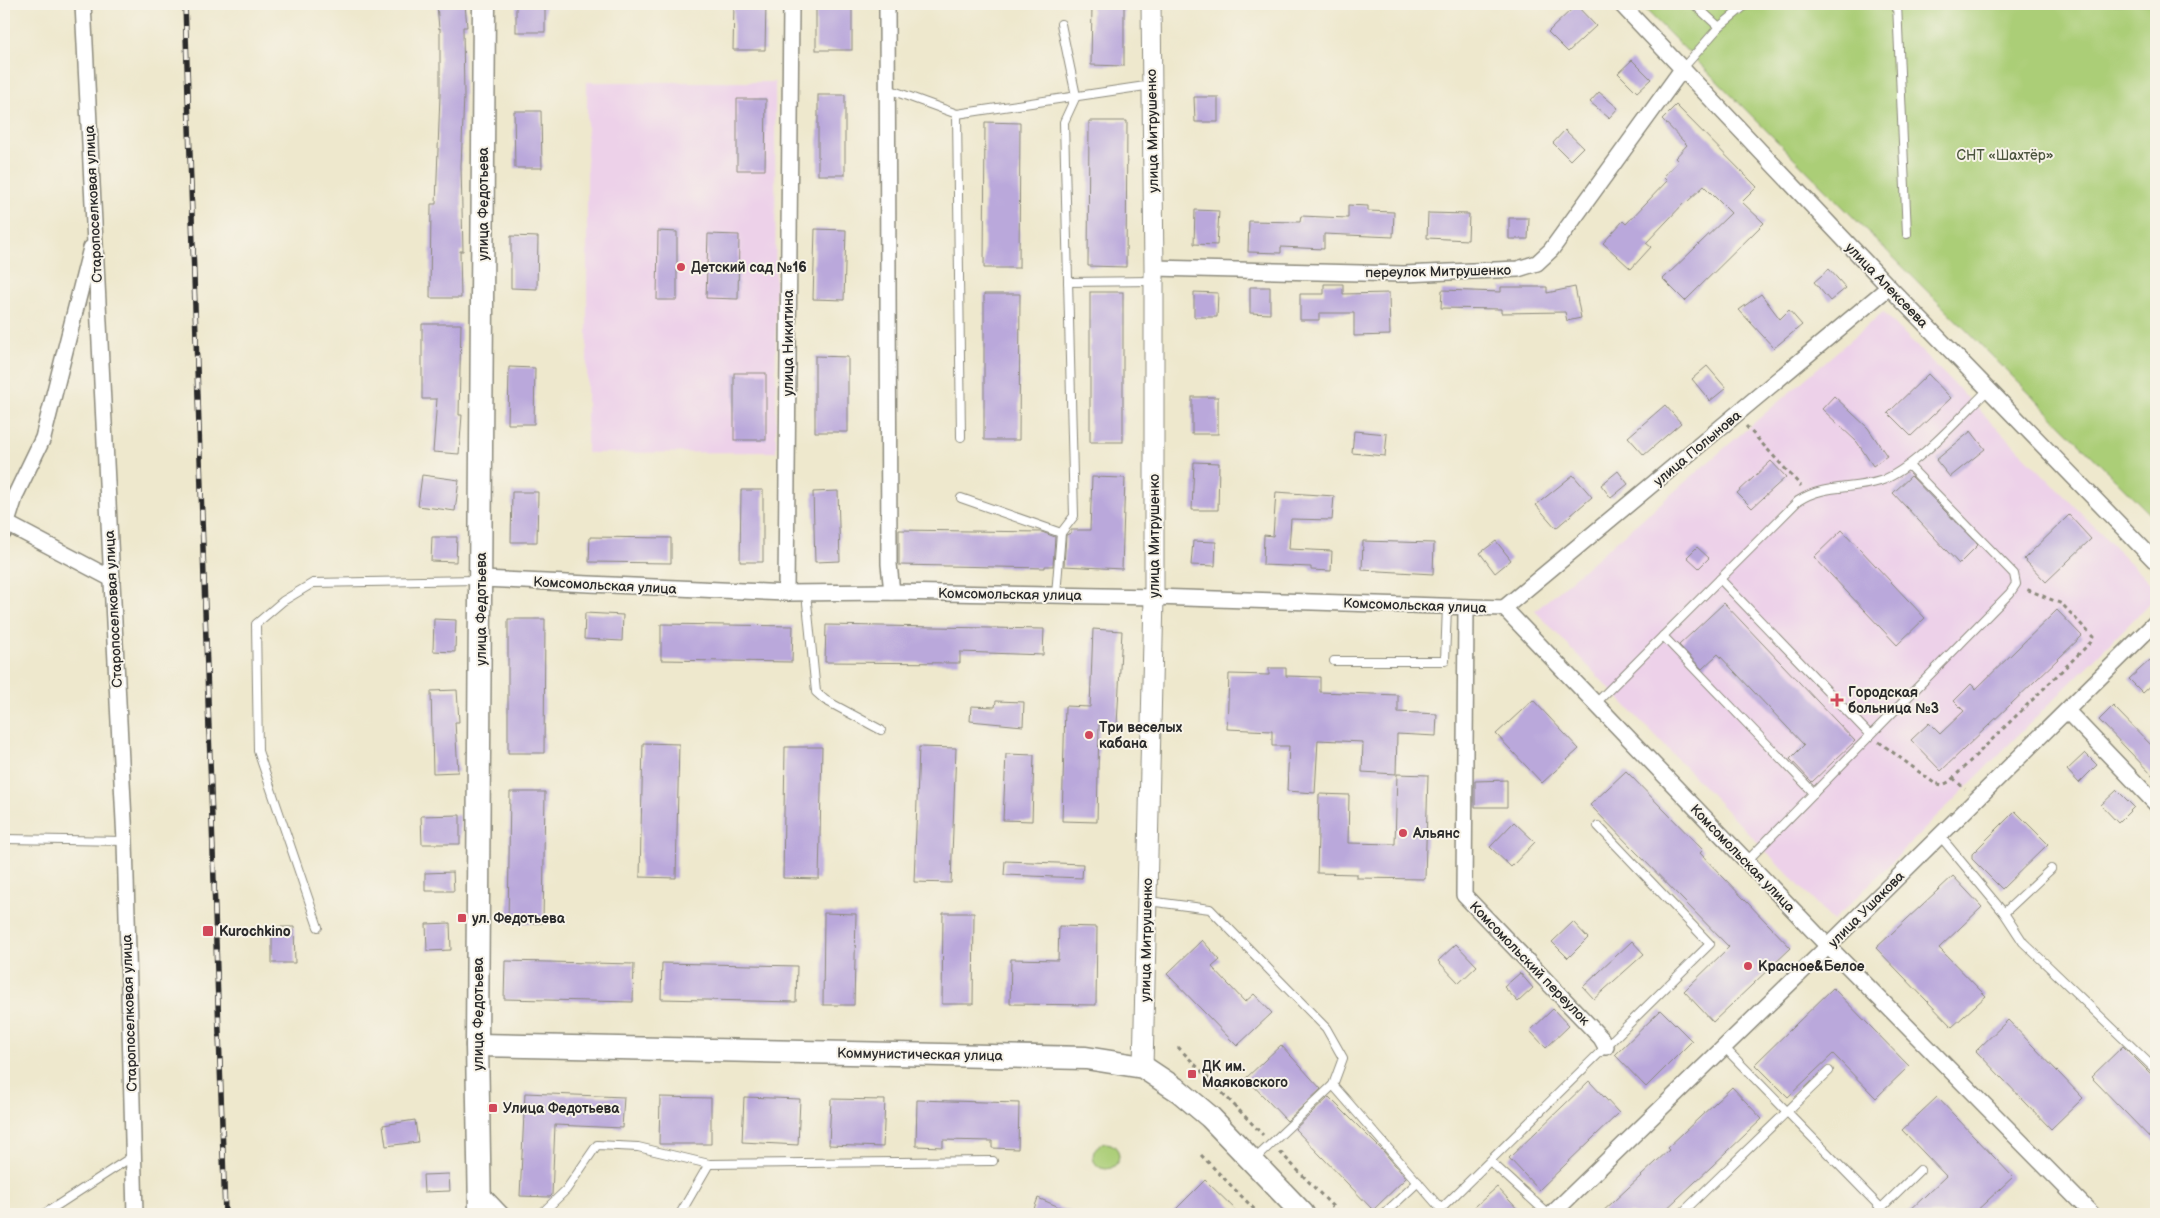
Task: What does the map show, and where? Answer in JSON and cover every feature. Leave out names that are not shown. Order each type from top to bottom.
[{"type":"main road","name":"улица Федотьева","points":[[480,1214],[477,1045],[482,579],[484,4]]},
{"type":"main road","name":"Коммунистическая улица","points":[[477,1045],[1086,1058],[1143,1067],[1179,1091],[1210,1117],[1303,1214]]},
{"type":"street","name":"Старопоселковая улица","points":[[82,4],[125,841],[135,1214]]},
{"type":"street","name":"улица Никитина","points":[[786,593],[791,4]]},
{"type":"street","points":[[887,4],[889,564],[892,592]]},
{"type":"street","name":"улица Митрушенко","points":[[1143,1067],[1154,596],[1154,275],[1151,4]]},
{"type":"street","name":"улица Алексеева","points":[[1622,4],[1889,288],[2156,562]]},
{"type":"street","name":"переулок Митрушенко","points":[[1154,275],[1404,274],[1518,269],[1537,263],[1551,250],[1683,68]]},
{"type":"street","points":[[95,232],[43,438],[16,494],[5,526],[112,579]]},
{"type":"street","name":"улица Полынова","points":[[1504,608],[1889,288]]},
{"type":"street","name":"Комсомольская улица","points":[[482,579],[786,593],[892,592],[1154,596],[1504,608],[1828,946],[2092,1214]]},
{"type":"street","name":"Комсомольский переулок","points":[[1466,607],[1464,894],[1601,1038],[1606,1047]]},
{"type":"street","name":"улица Ушакова","points":[[1550,1214],[1828,946],[2156,622]]},
{"type":"street","points":[[2067,711],[2156,804]]},
{"type":"street","points":[[480,1192],[502,1214]]},
{"type":"lane","points":[[1694,4],[1719,26]]},
{"type":"lane","points":[[1683,68],[1719,26],[1747,4]]},
{"type":"lane","points":[[1897,4],[1907,234]]},
{"type":"lane","points":[[1056,595],[1061,533],[1074,516],[1064,122],[1076,96],[1061,24]]},
{"type":"lane","points":[[888,89],[957,114],[1152,84]]},
{"type":"lane","points":[[957,114],[961,437]]},
{"type":"lane","points":[[1068,282],[1154,275]]},
{"type":"lane","points":[[1596,703],[1798,501],[1808,494],[1826,489],[1881,481],[1909,466],[1988,389]]},
{"type":"lane","points":[[1747,861],[2010,593],[2016,584],[2014,574],[1909,466]]},
{"type":"lane","points":[[961,498],[1061,533]]},
{"type":"lane","points":[[318,927],[258,751],[256,624],[283,601],[313,584],[482,579]]},
{"type":"lane","points":[[1720,579],[1870,735]]},
{"type":"lane","points":[[806,593],[816,692],[825,700],[882,730]]},
{"type":"lane","points":[[1334,661],[1445,661],[1447,606]]},
{"type":"lane","points":[[1663,636],[1814,793]]},
{"type":"lane","points":[[1333,1085],[1441,1208],[1490,1161],[1710,944],[1598,826]]},
{"type":"lane","points":[[1940,836],[2004,913],[2023,942],[2156,1070]]},
{"type":"lane","points":[[4,839],[125,841]]},
{"type":"lane","points":[[2004,913],[2051,869]]},
{"type":"lane","points":[[1147,901],[1210,909],[1326,1028],[1343,1058],[1333,1085],[1253,1162]]},
{"type":"lane","points":[[1724,1047],[1878,1211],[1920,1170]]},
{"type":"lane","points":[[1681,1214],[1829,1071]]},
{"type":"lane","points":[[542,1214],[566,1190],[597,1145],[638,1147],[709,1164],[993,1161]]},
{"type":"lane","points":[[44,1214],[133,1156]]},
{"type":"lane","points":[[1490,1161],[1550,1214]]},
{"type":"lane","points":[[680,1214],[709,1164]]},
{"type":"lane","points":[[1384,1214],[1418,1182]]},
{"type":"path","points":[[1736,415],[1808,494]]},
{"type":"path","points":[[1870,735],[1934,783],[1942,785],[1948,782],[2091,642],[2093,637],[2062,604],[2016,584]]},
{"type":"path","points":[[1178,1047],[1340,1214]]},
{"type":"path","points":[[1202,1155],[1259,1214]]},
{"type":"shaded area","name":"Детский сад №16","points":[[587,82],[775,82],[776,452],[587,453]]},
{"type":"shaded area","name":"Городская больница №3","points":[[1883,312],[2156,589],[2156,597],[1833,921],[1535,611]]},
{"type":"green space","name":"СНТ «Шахтёр»","points":[[1640,4],[2156,4],[2156,520]]},
{"type":"green space","points":[[1106,1143],[1115,1147],[1119,1156],[1115,1165],[1106,1169],[1097,1165],[1093,1156],[1097,1147]]},
{"type":"building","points":[[437,4],[465,4],[467,27],[463,27],[464,96],[461,166],[463,251],[460,251],[461,298],[430,298],[431,204],[436,204],[440,95],[440,28]]},
{"type":"building","points":[[516,4],[545,4],[545,32],[516,32]]},
{"type":"building","points":[[734,4],[766,4],[765,50],[733,50]]},
{"type":"building","points":[[816,4],[852,4],[852,50],[816,50]]},
{"type":"building","points":[[1092,4],[1124,4],[1124,66],[1091,65]]},
{"type":"building","points":[[1576,5],[1596,26],[1568,52],[1548,32]]},
{"type":"building","points":[[1632,60],[1651,79],[1637,92],[1618,73]]},
{"type":"building","points":[[1599,92],[1618,108],[1609,118],[1590,102]]},
{"type":"building","points":[[818,95],[845,95],[845,175],[818,175]]},
{"type":"building","points":[[1194,97],[1218,97],[1218,122],[1195,122]]},
{"type":"building","points":[[737,99],[766,99],[765,170],[737,170]]},
{"type":"building","points":[[1676,105],[1757,187],[1742,202],[1764,223],[1685,301],[1663,279],[1731,213],[1704,186],[1686,201],[1646,243],[1651,247],[1631,269],[1603,243],[1623,221],[1626,224],[1667,181],[1663,177],[1678,161],[1675,158],[1687,145],[1662,119]]},
{"type":"building","points":[[514,111],[541,111],[542,168],[515,168]]},
{"type":"building","points":[[1089,121],[1127,121],[1126,267],[1088,266]]},
{"type":"building","points":[[985,122],[1020,123],[1019,268],[984,268]]},
{"type":"building","points":[[1565,130],[1583,147],[1570,160],[1553,143]]},
{"type":"building","points":[[1348,205],[1368,206],[1368,211],[1394,212],[1393,237],[1324,234],[1324,249],[1281,247],[1281,253],[1248,252],[1249,221],[1300,222],[1301,216],[1348,218]]},
{"type":"building","points":[[1195,210],[1219,211],[1217,245],[1194,244]]},
{"type":"building","points":[[1428,213],[1469,214],[1468,240],[1427,238]]},
{"type":"building","points":[[1509,218],[1529,218],[1528,239],[1509,239]]},
{"type":"building","points":[[815,229],[846,230],[844,300],[813,299]]},
{"type":"building","points":[[658,231],[677,232],[677,300],[657,300]]},
{"type":"building","points":[[708,234],[739,235],[738,299],[706,298]]},
{"type":"building","points":[[511,236],[538,237],[537,289],[511,288]]},
{"type":"building","points":[[1829,269],[1846,288],[1830,301],[1814,282]]},
{"type":"building","points":[[1324,284],[1343,284],[1343,294],[1389,293],[1390,335],[1354,336],[1354,313],[1319,313],[1319,320],[1300,320],[1300,294],[1324,294]]},
{"type":"building","points":[[1250,287],[1270,287],[1270,314],[1250,313]]},
{"type":"building","points":[[1501,287],[1547,287],[1547,293],[1575,287],[1581,318],[1567,321],[1565,312],[1501,313],[1501,309],[1441,308],[1442,290],[1501,292]]},
{"type":"building","points":[[1090,292],[1123,292],[1123,442],[1090,442]]},
{"type":"building","points":[[1194,292],[1218,293],[1217,317],[1194,317]]},
{"type":"building","points":[[984,294],[1020,294],[1019,440],[984,440]]},
{"type":"building","points":[[1761,294],[1780,319],[1789,310],[1802,325],[1774,348],[1739,310]]},
{"type":"building","points":[[422,324],[461,324],[459,415],[462,415],[459,454],[433,452],[437,399],[422,399]]},
{"type":"building","points":[[815,356],[848,357],[848,432],[815,432]]},
{"type":"building","points":[[1707,366],[1726,388],[1710,401],[1692,379]]},
{"type":"building","points":[[509,367],[535,368],[534,424],[508,424]]},
{"type":"building","points":[[734,373],[766,373],[766,440],[734,440]]},
{"type":"building","points":[[1928,374],[1951,398],[1911,436],[1888,413]]},
{"type":"building","points":[[1834,396],[1868,428],[1887,456],[1873,466],[1857,442],[1822,409]]},
{"type":"building","points":[[1192,397],[1218,397],[1218,434],[1192,434]]},
{"type":"building","points":[[1665,405],[1681,423],[1644,455],[1628,437]]},
{"type":"building","points":[[1354,431],[1387,434],[1385,456],[1352,453]]},
{"type":"building","points":[[1971,431],[1985,449],[1950,477],[1936,460]]},
{"type":"building","points":[[1771,461],[1786,477],[1752,508],[1737,493]]},
{"type":"building","points":[[1194,462],[1219,463],[1218,510],[1192,510]]},
{"type":"building","points":[[1618,471],[1628,484],[1611,498],[1601,485]]},
{"type":"building","points":[[422,475],[459,480],[455,511],[418,506]]},
{"type":"building","points":[[1573,475],[1592,497],[1556,528],[1536,505]]},
{"type":"building","points":[[1911,476],[1978,545],[1959,564],[1893,493]]},
{"type":"building","points":[[1092,477],[1125,478],[1122,569],[1064,566],[1066,535],[1071,533],[1071,530],[1090,530]]},
{"type":"building","points":[[741,490],[763,490],[763,562],[740,562]]},
{"type":"building","points":[[838,491],[840,561],[815,562],[813,492]]},
{"type":"building","points":[[512,492],[538,492],[537,542],[511,542]]},
{"type":"building","points":[[1276,492],[1334,496],[1332,520],[1291,519],[1289,549],[1332,551],[1331,571],[1311,570],[1311,567],[1263,565],[1264,535],[1273,536]]},
{"type":"building","points":[[2069,515],[2091,539],[2046,582],[2024,559]]},
{"type":"building","points":[[899,530],[1042,532],[1055,537],[1053,566],[1045,566],[1045,568],[899,565]]},
{"type":"building","points":[[1842,530],[1925,618],[1897,645],[1814,557]]},
{"type":"building","points":[[432,537],[457,537],[456,562],[431,561]]},
{"type":"building","points":[[590,537],[671,538],[671,563],[589,562]]},
{"type":"building","points":[[1193,541],[1216,542],[1215,566],[1191,565]]},
{"type":"building","points":[[1363,541],[1434,543],[1433,574],[1362,570]]},
{"type":"building","points":[[1496,541],[1511,560],[1495,573],[1480,553]]},
{"type":"building","points":[[1697,547],[1709,558],[1699,568],[1687,557]]},
{"type":"building","points":[[1724,603],[1855,741],[1812,782],[1790,759],[1804,745],[1718,654],[1702,669],[1679,645]]},
{"type":"building","points":[[2057,610],[2082,636],[1941,771],[1911,740],[1929,723],[1940,734],[1964,711],[1954,701],[1971,684],[1976,689]]},
{"type":"building","points":[[585,613],[623,615],[622,641],[584,639]]},
{"type":"building","points":[[434,619],[456,620],[455,652],[433,651]]},
{"type":"building","points":[[508,619],[545,619],[544,753],[508,753]]},
{"type":"building","points":[[661,624],[793,626],[792,662],[661,660]]},
{"type":"building","points":[[826,625],[1044,629],[1043,655],[960,652],[960,663],[825,662]]},
{"type":"building","points":[[1093,629],[1122,631],[1117,725],[1099,724],[1097,822],[1062,821],[1065,706],[1090,707]]},
{"type":"building","points":[[2150,660],[2156,667],[2156,681],[2143,693],[2129,679]]},
{"type":"building","points":[[1269,668],[1286,668],[1286,676],[1320,677],[1320,692],[1398,695],[1398,712],[1437,714],[1436,736],[1397,734],[1396,774],[1362,772],[1363,742],[1318,740],[1315,793],[1287,791],[1289,746],[1272,746],[1272,731],[1227,729],[1229,674],[1269,675]]},
{"type":"building","points":[[457,690],[459,722],[455,722],[458,772],[433,773],[431,691]]},
{"type":"building","points":[[1533,700],[1579,749],[1542,783],[1496,734]]},
{"type":"building","points":[[996,701],[1024,702],[1023,726],[970,721],[971,706],[995,707]]},
{"type":"building","points":[[2113,706],[2156,750],[2156,779],[2099,720]]},
{"type":"building","points":[[643,743],[679,744],[676,878],[640,877]]},
{"type":"building","points":[[785,747],[822,747],[819,879],[783,878]]},
{"type":"building","points":[[919,747],[956,748],[951,883],[914,882]]},
{"type":"building","points":[[2085,753],[2097,765],[2079,783],[2067,770]]},
{"type":"building","points":[[1006,754],[1034,755],[1032,821],[1003,820]]},
{"type":"building","points":[[1626,771],[1703,850],[1700,853],[1791,948],[1713,1022],[1684,991],[1729,947],[1590,805]]},
{"type":"building","points":[[1397,774],[1428,775],[1425,879],[1357,878],[1357,874],[1317,873],[1319,794],[1349,795],[1348,843],[1395,844]]},
{"type":"building","points":[[1507,780],[1507,807],[1475,807],[1475,781]]},
{"type":"building","points":[[2117,790],[2134,807],[2118,823],[2101,805]]},
{"type":"building","points":[[510,792],[545,792],[543,923],[508,923]]},
{"type":"building","points":[[2015,811],[2048,844],[2002,889],[1972,859],[1972,854]]},
{"type":"building","points":[[460,815],[460,844],[422,844],[421,816]]},
{"type":"building","points":[[1514,822],[1535,842],[1511,867],[1490,847]]},
{"type":"building","points":[[1005,861],[1083,864],[1082,878],[1004,875]]},
{"type":"building","points":[[453,872],[454,891],[425,891],[425,873]]},
{"type":"building","points":[[1953,876],[1982,907],[1939,948],[1986,996],[1952,1027],[1876,948]]},
{"type":"building","points":[[824,913],[856,914],[854,1005],[823,1005]]},
{"type":"building","points":[[943,913],[974,913],[973,1004],[942,1004]]},
{"type":"building","points":[[1573,922],[1588,938],[1568,958],[1552,942]]},
{"type":"building","points":[[450,923],[451,950],[427,951],[426,924]]},
{"type":"building","points":[[1059,926],[1097,927],[1096,1005],[1010,1004],[1011,959],[1058,960]]},
{"type":"building","points":[[272,927],[294,927],[295,963],[272,963]]},
{"type":"building","points":[[1202,940],[1220,960],[1212,967],[1245,1002],[1254,994],[1272,1013],[1237,1046],[1167,974]]},
{"type":"building","points":[[1632,941],[1644,954],[1594,999],[1583,987]]},
{"type":"building","points":[[1456,944],[1477,966],[1459,983],[1438,961]]},
{"type":"building","points":[[505,961],[634,964],[633,1002],[504,999]]},
{"type":"building","points":[[662,963],[797,966],[796,1002],[661,999]]},
{"type":"building","points":[[1520,973],[1533,988],[1518,1002],[1504,987]]},
{"type":"building","points":[[1833,988],[1909,1066],[1876,1098],[1833,1054],[1788,1097],[1755,1064]]},
{"type":"building","points":[[1553,1009],[1569,1026],[1546,1048],[1530,1031]]},
{"type":"building","points":[[1661,1010],[1692,1041],[1646,1087],[1615,1055]]},
{"type":"building","points":[[2008,1020],[2083,1098],[2051,1129],[1976,1051]]},
{"type":"building","points":[[1281,1045],[1321,1089],[1287,1121],[1246,1078]]},
{"type":"building","points":[[2123,1046],[2156,1079],[2156,1144],[2091,1077]]},
{"type":"building","points":[[1589,1081],[1619,1113],[1539,1190],[1509,1158]]},
{"type":"building","points":[[1732,1087],[1762,1119],[1661,1214],[1600,1214],[1669,1150],[1667,1148]]},
{"type":"building","points":[[525,1093],[624,1097],[622,1128],[555,1125],[552,1195],[550,1197],[520,1196]]},
{"type":"building","points":[[660,1097],[711,1098],[711,1144],[659,1144]]},
{"type":"building","points":[[744,1097],[800,1099],[798,1145],[742,1142]]},
{"type":"building","points":[[1329,1097],[1384,1152],[1406,1178],[1373,1210],[1295,1129]]},
{"type":"building","points":[[1937,1097],[2013,1177],[1973,1214],[1906,1214],[1946,1176],[1902,1130]]},
{"type":"building","points":[[831,1099],[885,1100],[883,1147],[829,1145]]},
{"type":"building","points":[[917,1100],[1019,1103],[1018,1149],[992,1148],[992,1141],[943,1140],[943,1147],[916,1146]]},
{"type":"building","points":[[415,1120],[418,1142],[386,1146],[383,1125]]},
{"type":"building","points":[[449,1174],[450,1191],[424,1192],[423,1175]]},
{"type":"building","points":[[1205,1180],[1240,1214],[1171,1214]]},
{"type":"building","points":[[1497,1187],[1522,1214],[1467,1214]]},
{"type":"building","points":[[1038,1198],[1076,1214],[1032,1214]]},
{"type":"railway","points":[[185,4],[225,1214]]},
{"type":"place","name":"Детский сад №16","points":[[681,267]]},
{"type":"place","name":"Городская больница №3","points":[[1837,700]]},
{"type":"place","name":"Три веселых кабана","points":[[1089,735]]},
{"type":"place","name":"Альянс","points":[[1403,833]]},
{"type":"place","name":"ул. Федотьева","points":[[462,918]]},
{"type":"place","name":"Kurochkino","points":[[208,931]]},
{"type":"place","name":"Красное&Белое","points":[[1748,966]]},
{"type":"place","name":"ДК им. Маяковского","points":[[1192,1074]]},
{"type":"place","name":"Улица Федотьева","points":[[493,1108]]}]
